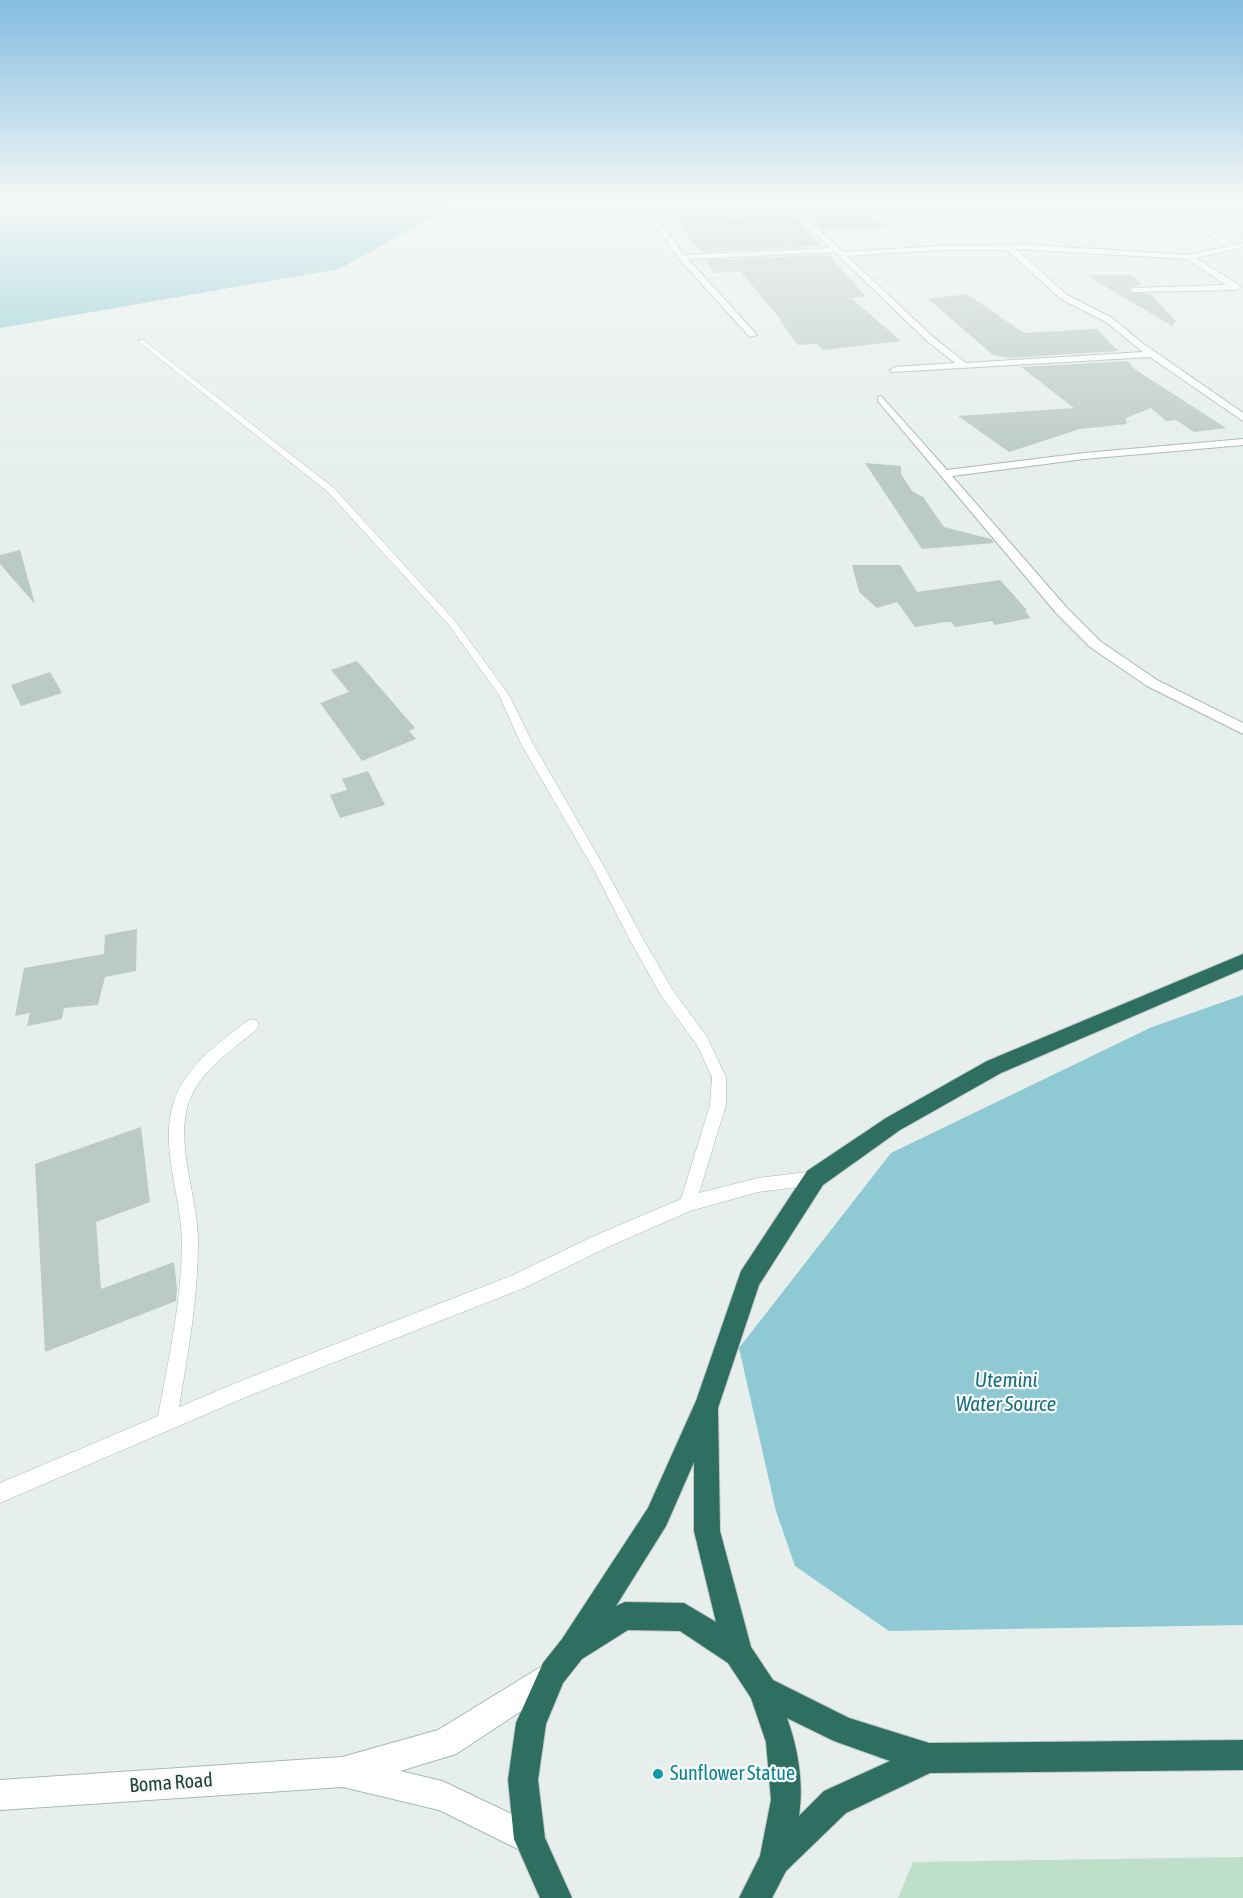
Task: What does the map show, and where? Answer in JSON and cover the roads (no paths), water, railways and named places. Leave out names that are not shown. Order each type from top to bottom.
[{"type":"highway","points":[[556,1898],[530,1839],[523,1780],[531,1723],[553,1673],[572,1649],[657,1517],[707,1404],[749,1279],[815,1178],[893,1124],[994,1067],[1243,961]]},
{"type":"highway","points":[[707,1404],[707,1531],[738,1653],[763,1690],[781,1742],[786,1800],[775,1860],[755,1898]]},
{"type":"highway","points":[[572,1649],[625,1616],[684,1617],[738,1653]]},
{"type":"highway","points":[[763,1690],[844,1731],[929,1758],[1243,1755]]},
{"type":"highway","points":[[775,1860],[835,1802],[929,1758]]},
{"type":"street","points":[[712,290],[753,334]]},
{"type":"street","points":[[879,290],[913,323],[963,365]]},
{"type":"street","points":[[1056,290],[1064,297],[1109,320],[1152,354],[1243,418]]},
{"type":"street","points":[[1133,290],[1178,290]]},
{"type":"street","points":[[895,370],[1152,354]]},
{"type":"street","points":[[880,399],[946,473],[1062,611],[1095,644],[1152,683],[1243,729]]},
{"type":"street","points":[[946,473],[1061,458],[1243,442]]},
{"type":"street","points":[[342,1772],[445,1743],[553,1673]]},
{"type":"street","points":[[342,1772],[442,1796],[530,1839]]},
{"type":"street","name":"Boma Road","points":[[0,1795],[342,1772]]},
{"type":"lane","points":[[141,341],[331,490],[452,623],[504,695],[526,742],[600,870],[637,940],[667,993],[702,1041],[719,1077],[718,1105],[688,1204]]},
{"type":"lane","points":[[167,1420],[184,1320],[190,1241],[186,1185],[179,1142],[180,1107],[192,1077],[252,1025]]},
{"type":"lane","points":[[0,1493],[167,1420],[518,1282],[600,1242],[688,1204],[758,1185],[815,1178]]},
{"type":"water","points":[[0,290],[221,290],[0,328]]},
{"type":"water","name":"Utemini Water Source","points":[[1243,995],[1243,1625],[889,1631],[795,1566],[776,1511],[739,1348],[891,1153],[1152,1027]]},
{"type":"place","name":"Sunflower Statue","points":[[658,1774]]}]
